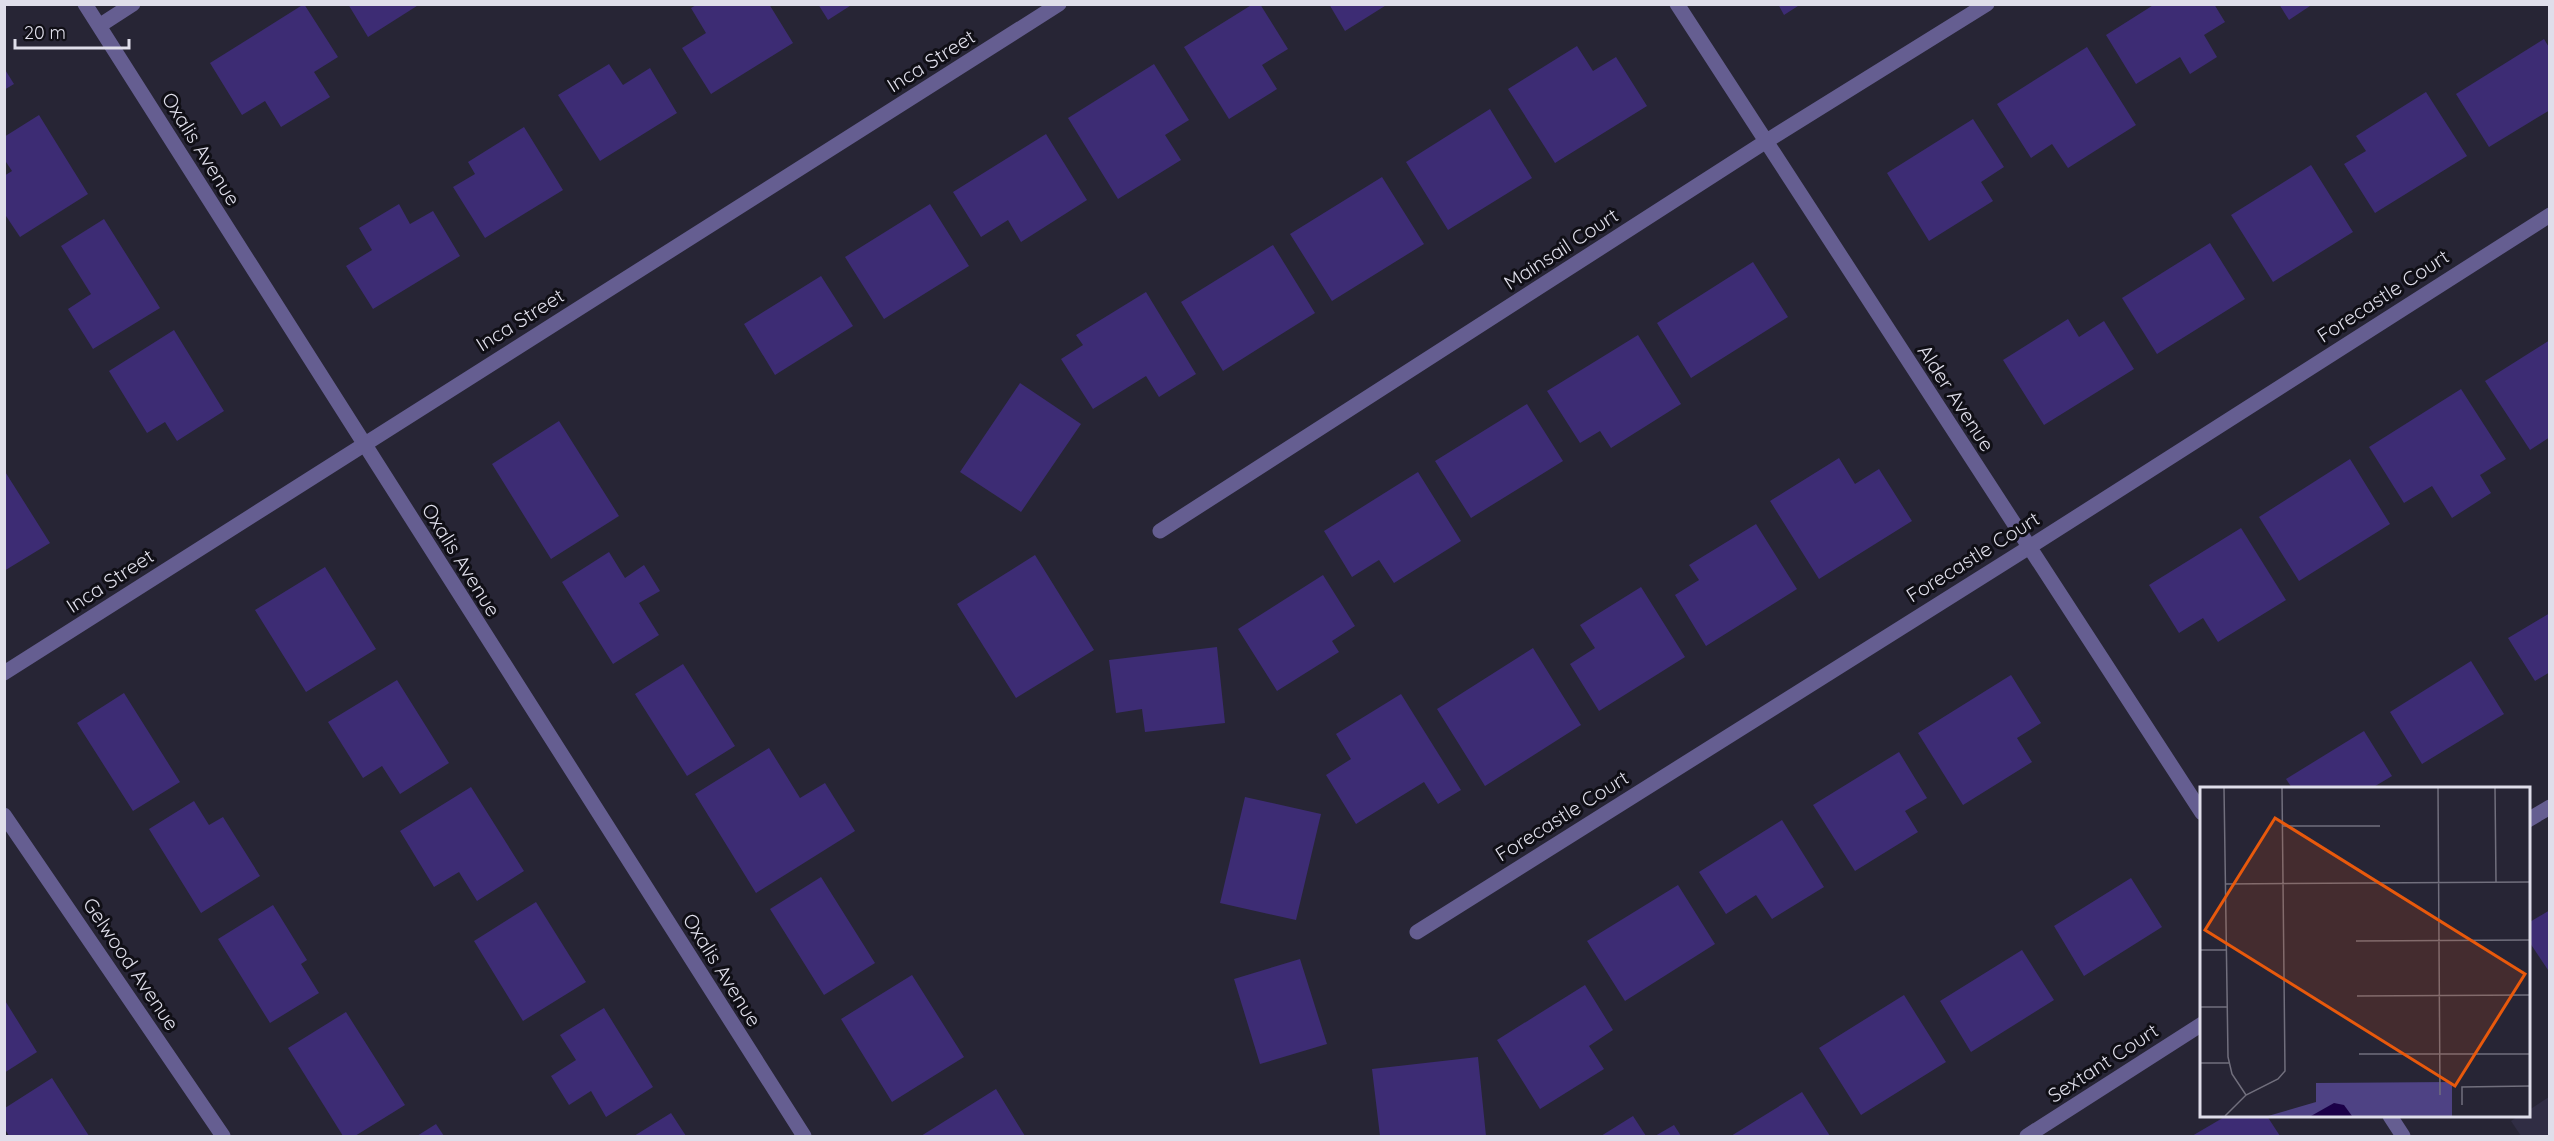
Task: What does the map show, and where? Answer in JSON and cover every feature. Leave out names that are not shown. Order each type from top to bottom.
[{"type":"street","name":"Oxalis Avenue","points":[[85,4],[804,1137]]},
{"type":"street","points":[[99,26],[133,4]]},
{"type":"street","name":"Inca Street","points":[[4,673],[1059,4]]},
{"type":"street","name":"Alder Avenue","points":[[1677,4],[2200,810]]},
{"type":"street","name":"Mainsail Court","points":[[1160,531],[1765,142],[1987,4]]},
{"type":"street","name":"Forecastle Court","points":[[1417,932],[2028,548],[2550,215]]},
{"type":"street","points":[[2530,819],[2550,807]]},
{"type":"street","name":"Gelwood Avenue","points":[[4,815],[223,1137]]},
{"type":"street","name":"Sextant Court","points":[[2026,1137],[2200,1025]]},
{"type":"street","points":[[2391,1117],[2403,1137]]},
{"type":"shaded area","points":[[2549,1097],[2549,1136],[2521,1136],[2511,1121],[2517,1117],[2530,1117],[2530,1109]]},
{"type":"building","points":[[304,4],[338,57],[314,72],[330,97],[281,127],[265,101],[242,115],[210,63]]},
{"type":"building","points":[[348,4],[420,4],[368,37]]},
{"type":"building","points":[[698,4],[769,4],[793,43],[711,94],[682,48],[706,33],[691,8]]},
{"type":"building","points":[[818,4],[853,4],[828,20]]},
{"type":"building","points":[[1253,4],[1260,4],[1288,49],[1262,65],[1277,89],[1229,119],[1184,47]]},
{"type":"building","points":[[1329,4],[1388,4],[1345,31]]},
{"type":"building","points":[[1778,4],[1801,4],[1784,15]]},
{"type":"building","points":[[2155,4],[2214,4],[2225,22],[2204,35],[2217,57],[2190,74],[2180,57],[2136,84],[2106,35]]},
{"type":"building","points":[[2279,4],[2313,4],[2289,20]]},
{"type":"building","points":[[2544,39],[2550,49],[2550,110],[2489,147],[2456,94]]},
{"type":"building","points":[[1577,46],[1593,71],[1616,57],[1647,106],[1555,163],[1508,89]]},
{"type":"building","points":[[2087,47],[2136,125],[2068,168],[2052,144],[2031,158],[1997,104]]},
{"type":"building","points":[[609,64],[623,85],[650,68],[677,113],[600,161],[558,95]]},
{"type":"building","points":[[1154,64],[1189,120],[1165,135],[1181,160],[1118,199],[1068,118]]},
{"type":"building","points":[[4,68],[14,84],[4,90]]},
{"type":"building","points":[[2426,92],[2467,156],[2375,213],[2344,164],[2366,151],[2356,136]]},
{"type":"building","points":[[1490,109],[1532,178],[1448,230],[1406,162]]},
{"type":"building","points":[[39,115],[88,194],[20,237],[4,213],[4,176],[12,171],[4,159],[4,137]]},
{"type":"building","points":[[1973,119],[2004,167],[1981,182],[1993,201],[1929,241],[1887,173]]},
{"type":"building","points":[[524,127],[563,190],[485,238],[453,187],[475,174],[468,162]]},
{"type":"building","points":[[1046,134],[1087,200],[1021,242],[1008,220],[981,237],[953,192]]},
{"type":"building","points":[[2311,165],[2353,232],[2273,282],[2231,215]]},
{"type":"building","points":[[1382,177],[1424,244],[1332,301],[1290,234]]},
{"type":"building","points":[[399,204],[410,224],[433,211],[460,256],[373,309],[346,266],[372,250],[359,228]]},
{"type":"building","points":[[930,204],[969,266],[884,319],[845,257]]},
{"type":"building","points":[[104,219],[160,308],[93,349],[68,309],[91,294],[61,246]]},
{"type":"building","points":[[2210,243],[2245,299],[2157,354],[2122,298]]},
{"type":"building","points":[[1273,245],[1315,313],[1223,371],[1181,302]]},
{"type":"building","points":[[1753,262],[1788,317],[1691,378],[1657,323]]},
{"type":"building","points":[[821,276],[853,326],[775,375],[744,324]]},
{"type":"building","points":[[1146,292],[1196,374],[1159,397],[1146,376],[1093,409],[1061,359],[1083,345],[1076,335]]},
{"type":"building","points":[[2068,319],[2079,337],[2104,321],[2134,369],[2044,425],[2003,360]]},
{"type":"building","points":[[174,330],[224,411],[177,441],[165,422],[147,433],[109,371]]},
{"type":"building","points":[[1638,335],[1681,404],[1611,448],[1600,431],[1580,443],[1547,391]]},
{"type":"building","points":[[2550,340],[2550,437],[2530,450],[2485,381]]},
{"type":"building","points":[[1020,383],[1081,424],[1021,512],[960,472]]},
{"type":"building","points":[[2461,389],[2506,459],[2480,475],[2491,493],[2452,518],[2432,486],[2404,503],[2369,447]]},
{"type":"building","points":[[1527,404],[1563,461],[1471,518],[1435,461]]},
{"type":"building","points":[[559,421],[619,516],[551,559],[492,464]]},
{"type":"building","points":[[1839,458],[1855,484],[1879,469],[1912,521],[1819,579],[1770,501]]},
{"type":"building","points":[[2350,459],[2390,524],[2299,581],[2259,517]]},
{"type":"building","points":[[4,470],[50,543],[4,571]]},
{"type":"building","points":[[1418,472],[1461,541],[1394,583],[1379,560],[1352,577],[1324,531]]},
{"type":"building","points":[[1756,524],[1797,589],[1706,646],[1675,595],[1699,580],[1689,565]]},
{"type":"building","points":[[2241,528],[2286,600],[2218,642],[2203,618],[2179,633],[2149,585]]},
{"type":"building","points":[[609,552],[625,578],[644,565],[660,591],[639,603],[659,635],[613,664],[562,582]]},
{"type":"building","points":[[1035,555],[1094,650],[1016,698],[957,604]]},
{"type":"building","points":[[325,567],[376,649],[306,692],[255,610]]},
{"type":"building","points":[[1323,575],[1355,626],[1332,641],[1339,652],[1277,691],[1238,629]]},
{"type":"building","points":[[1641,587],[1685,657],[1599,711],[1570,664],[1595,648],[1580,625]]},
{"type":"building","points":[[2550,613],[2550,672],[2535,681],[2508,638]]},
{"type":"building","points":[[1217,647],[1225,723],[1145,732],[1142,709],[1116,713],[1109,660]]},
{"type":"building","points":[[1533,648],[1581,725],[1485,786],[1437,709]]},
{"type":"building","points":[[2471,661],[2504,714],[2422,764],[2390,712]]},
{"type":"building","points":[[683,664],[735,746],[687,776],[635,694]]},
{"type":"building","points":[[2011,675],[2041,723],[2017,738],[2032,762],[1963,805],[1918,733]]},
{"type":"building","points":[[397,680],[449,763],[400,794],[382,766],[363,778],[328,722]]},
{"type":"building","points":[[124,693],[180,782],[133,811],[77,723]]},
{"type":"building","points":[[1401,694],[1461,790],[1438,804],[1424,782],[1356,824],[1326,775],[1351,759],[1336,734]]},
{"type":"building","points":[[2364,731],[2392,776],[2374,787],[2291,787],[2286,779]]},
{"type":"building","points":[[769,748],[800,798],[825,783],[855,831],[756,893],[695,794]]},
{"type":"building","points":[[1899,752],[1927,798],[1905,811],[1918,832],[1855,871],[1813,805]]},
{"type":"building","points":[[471,787],[524,871],[477,901],[459,872],[434,887],[400,831]]},
{"type":"building","points":[[1245,797],[1321,814],[1296,920],[1220,903]]},
{"type":"building","points":[[194,801],[209,825],[223,817],[260,876],[201,913],[149,829]]},
{"type":"building","points":[[1782,820],[1824,887],[1772,919],[1756,895],[1726,914],[1699,872]]},
{"type":"building","points":[[821,877],[875,963],[824,995],[770,909]]},
{"type":"building","points":[[2131,878],[2162,927],[2084,976],[2054,926]]},
{"type":"building","points":[[1678,885],[1715,944],[1625,1001],[1587,941]]},
{"type":"building","points":[[536,902],[586,982],[523,1021],[474,941]]},
{"type":"building","points":[[273,905],[307,960],[301,964],[319,993],[270,1023],[218,939]]},
{"type":"building","points":[[2550,910],[2550,973],[2530,943],[2530,922]]},
{"type":"building","points":[[2022,950],[2054,1000],[1971,1052],[1940,1001]]},
{"type":"building","points":[[1300,959],[1327,1044],[1260,1064],[1234,979]]},
{"type":"building","points":[[912,975],[964,1057],[892,1102],[841,1019]]},
{"type":"building","points":[[1585,985],[1613,1030],[1589,1046],[1604,1069],[1540,1109],[1497,1040]]},
{"type":"building","points":[[1904,995],[1946,1062],[1861,1115],[1819,1048]]},
{"type":"building","points":[[4,999],[37,1052],[4,1073]]},
{"type":"building","points":[[604,1008],[653,1087],[606,1117],[591,1091],[569,1105],[551,1076],[576,1060],[560,1035]]},
{"type":"building","points":[[346,1012],[405,1105],[355,1136],[343,1136],[288,1048]]},
{"type":"building","points":[[1478,1057],[1486,1136],[1380,1136],[1372,1069]]},
{"type":"building","points":[[52,1078],[89,1136],[9,1136],[5,1129],[5,1108]]},
{"type":"building","points":[[996,1089],[1025,1136],[921,1136]]},
{"type":"building","points":[[1802,1092],[1830,1136],[1731,1136]]},
{"type":"building","points":[[671,1113],[686,1136],[634,1136]]},
{"type":"building","points":[[1633,1116],[1646,1136],[1601,1136]]},
{"type":"building","points":[[2224,1117],[2268,1117],[2280,1136],[2192,1136]]},
{"type":"building","points":[[436,1124],[444,1136],[417,1136]]},
{"type":"building","points":[[1674,1125],[1681,1136],[1655,1136]]}]
